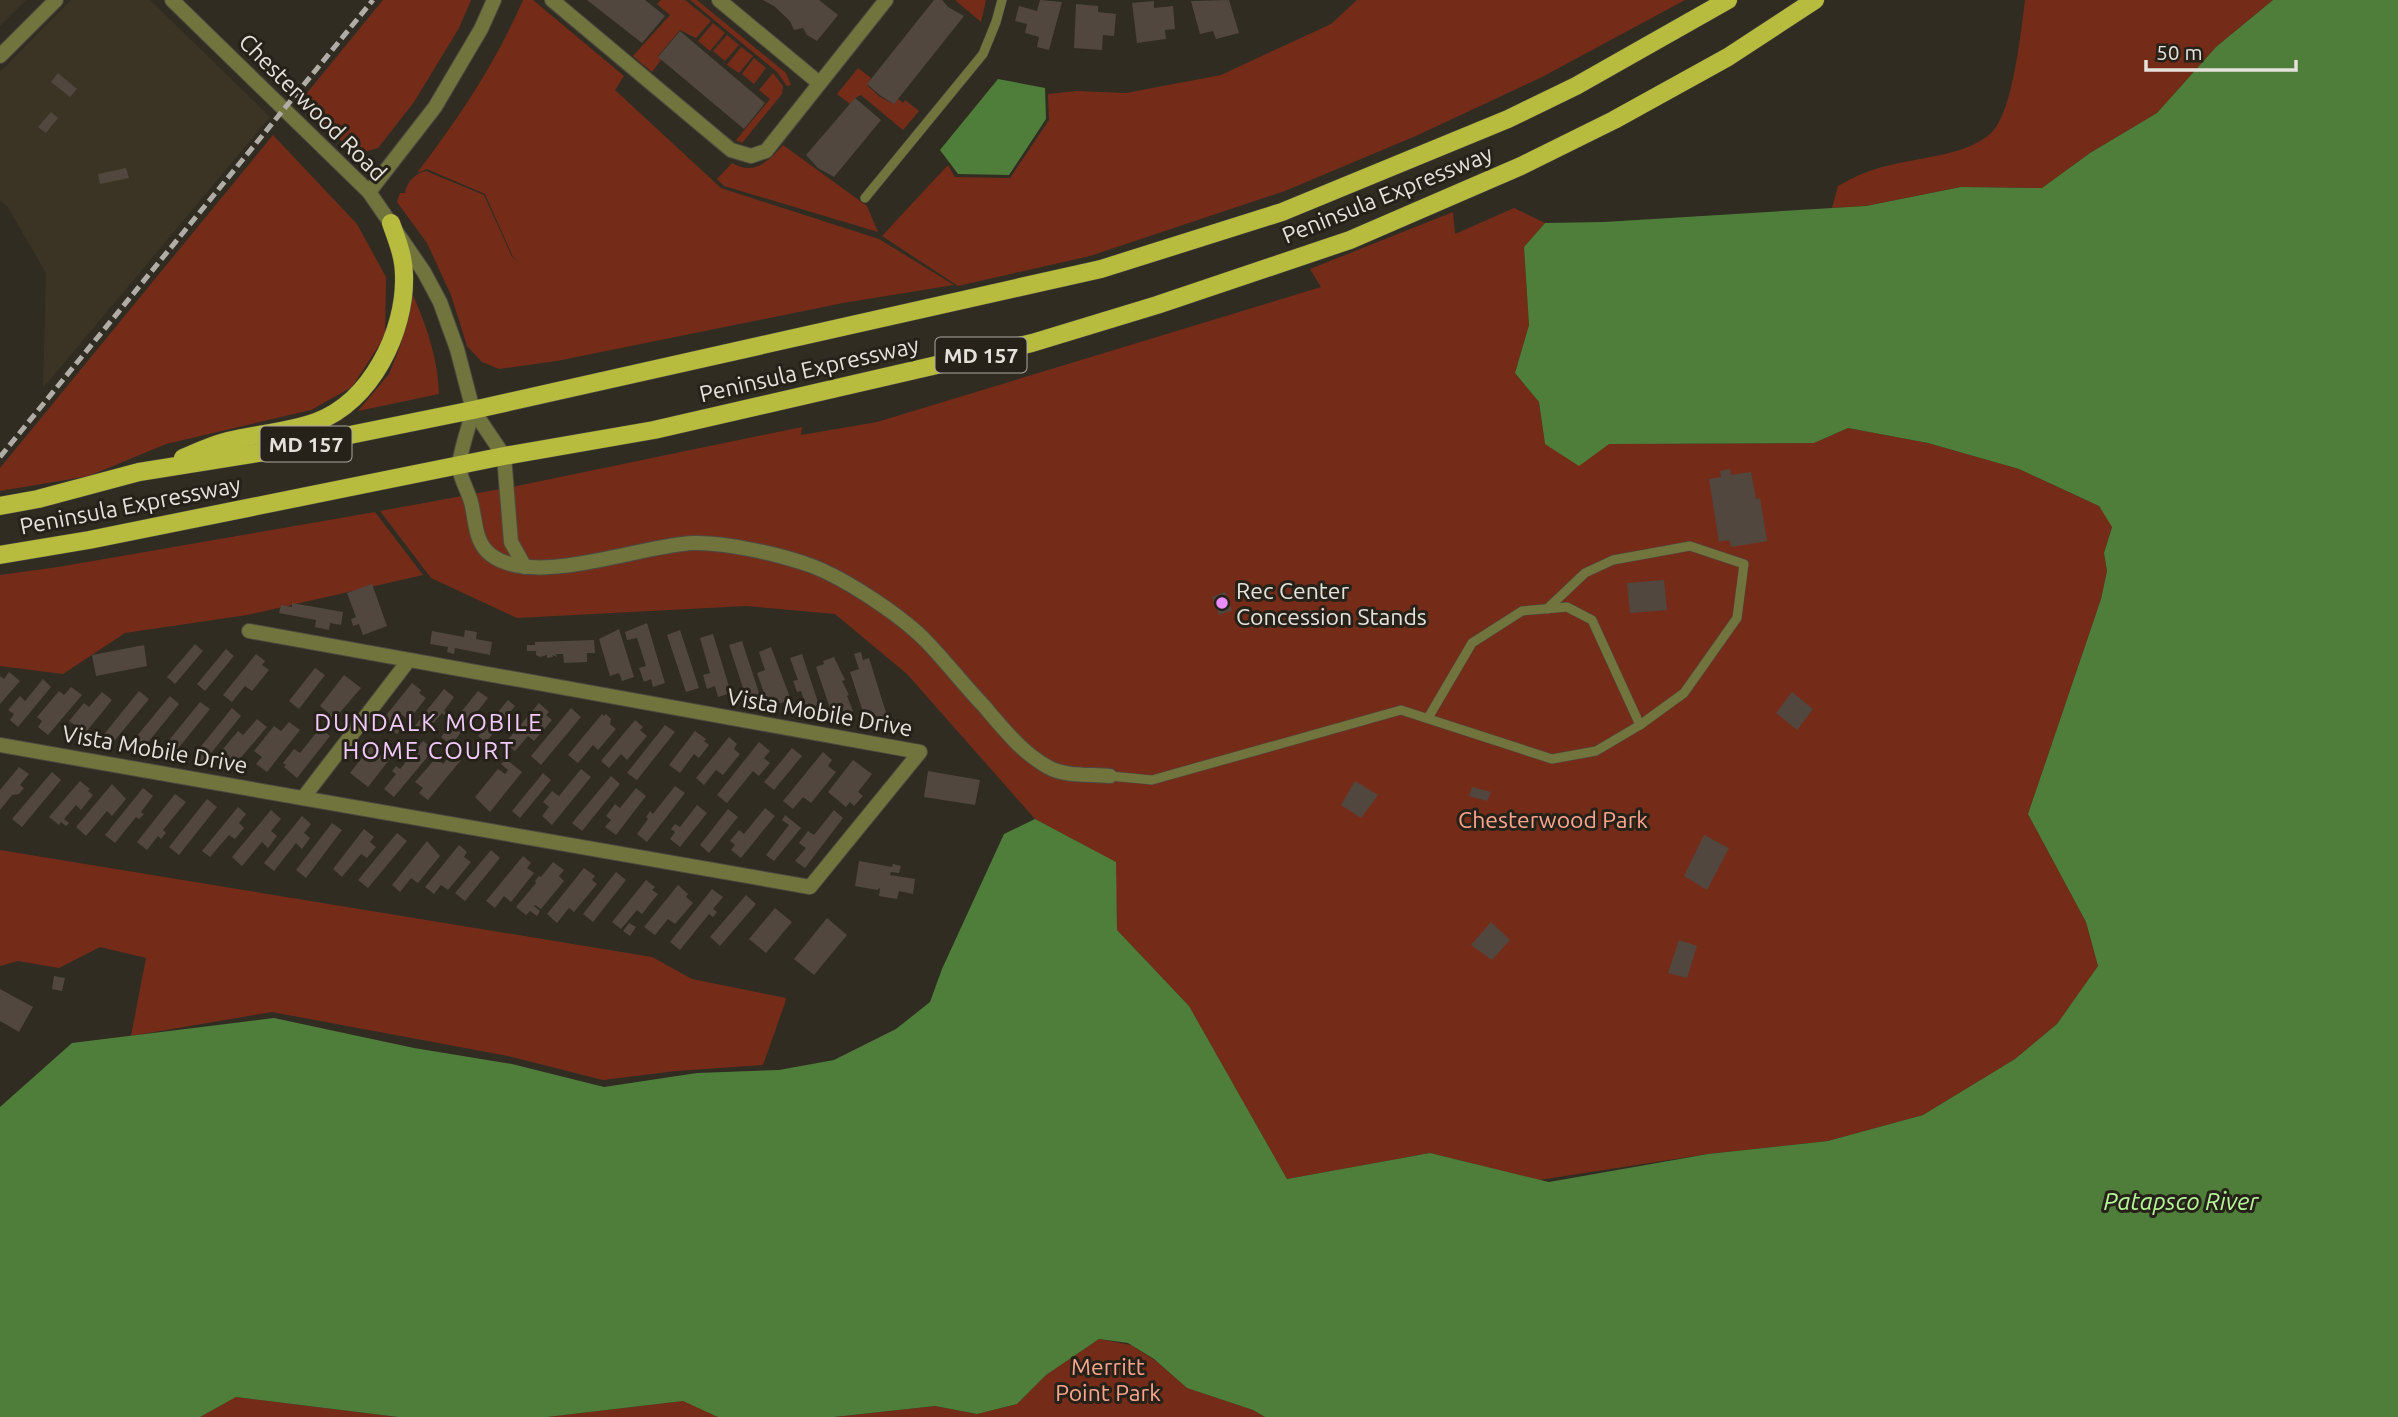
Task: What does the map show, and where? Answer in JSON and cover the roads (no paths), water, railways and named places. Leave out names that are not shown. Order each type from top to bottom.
[{"type":"main road","name":"Peninsula Expressway","points":[[0,506],[152,470],[271,451],[473,410],[1101,269],[1282,212],[1508,118],[1576,86],[1728,0]]},
{"type":"main road","name":"Peninsula Expressway","points":[[0,555],[89,540],[504,456],[654,430],[1032,343],[1157,305],[1350,240],[1521,166],[1614,120],[1728,57],[1815,0]]},
{"type":"main road","points":[[152,470],[225,442],[317,422],[342,410],[361,394],[381,363],[401,308],[404,276],[401,251],[391,223]]},
{"type":"street","points":[[0,56],[55,0]]},
{"type":"street","name":"Chesterwood Road","points":[[172,0],[369,192],[424,272],[440,302],[457,349],[473,410],[504,456],[511,542],[525,566]]},
{"type":"street","points":[[369,192],[435,107],[481,29],[494,0]]},
{"type":"street","points":[[552,0],[731,150],[751,156],[766,151],[886,0]]},
{"type":"street","points":[[719,0],[819,83]]},
{"type":"street","name":"Chesterwood Road","points":[[459,467],[473,410]]},
{"type":"street","points":[[459,467],[472,503],[477,535],[491,555],[525,566],[553,568],[694,543],[715,544],[772,555],[813,566],[869,596],[925,640],[1005,730],[1035,759],[1050,769],[1067,773],[1110,776]]},
{"type":"street","name":"Vista Mobile Drive","points":[[0,745],[810,887],[920,752],[249,631]]},
{"type":"street","points":[[303,798],[409,660]]},
{"type":"lane","points":[[864,198],[983,54],[1002,0]]},
{"type":"lane","points":[[1110,776],[1152,780],[1401,710],[1552,759],[1596,751],[1640,725],[1684,693],[1737,618],[1744,564],[1690,547],[1613,560],[1585,573],[1546,609]]},
{"type":"lane","points":[[1428,718],[1472,643],[1522,611],[1567,607],[1592,620],[1640,725]]},
{"type":"water","name":"Patapsco River","points":[[2273,0],[2398,0],[2398,1417],[1265,1417],[1253,1410],[1187,1388],[1154,1359],[1128,1343],[1099,1339],[1046,1375],[1017,1404],[977,1414],[935,1406],[834,1417],[718,1417],[683,1401],[547,1417],[398,1417],[236,1397],[200,1417],[0,1417],[0,1107],[72,1043],[274,1018],[414,1048],[512,1064],[604,1087],[697,1073],[779,1070],[834,1060],[896,1029],[930,1002],[942,969],[1004,834],[1035,819],[1116,862],[1117,930],[1189,1006],[1287,1179],[1430,1153],[1549,1182],[1708,1154],[1828,1141],[1923,1115],[2015,1059],[2057,1024],[2098,966],[2086,922],[2028,814],[2101,599],[2107,571],[2104,553],[2112,527],[2099,506],[2019,469],[1928,443],[1848,428],[1814,443],[1609,444],[1579,466],[1545,444],[1539,402],[1515,373],[1529,325],[1524,247],[1545,223],[1604,222],[1866,206],[1961,187],[2042,188],[2090,153],[2157,113],[2216,47]]},
{"type":"water","points":[[998,79],[1045,88],[1046,119],[1009,175],[958,174],[940,150]]},
{"type":"railway","points":[[0,457],[373,0]]},
{"type":"place","name":"Rec Center Concession Stands","points":[[1222,603]]},
{"type":"district","name":"DUNDALK MOBILE HOME COURT","points":[[429,736]]},
{"type":"park label","name":"Chesterwood Park","points":[[1553,819]]},
{"type":"park label","name":"Merritt Point Park","points":[[1108,1379]]}]
